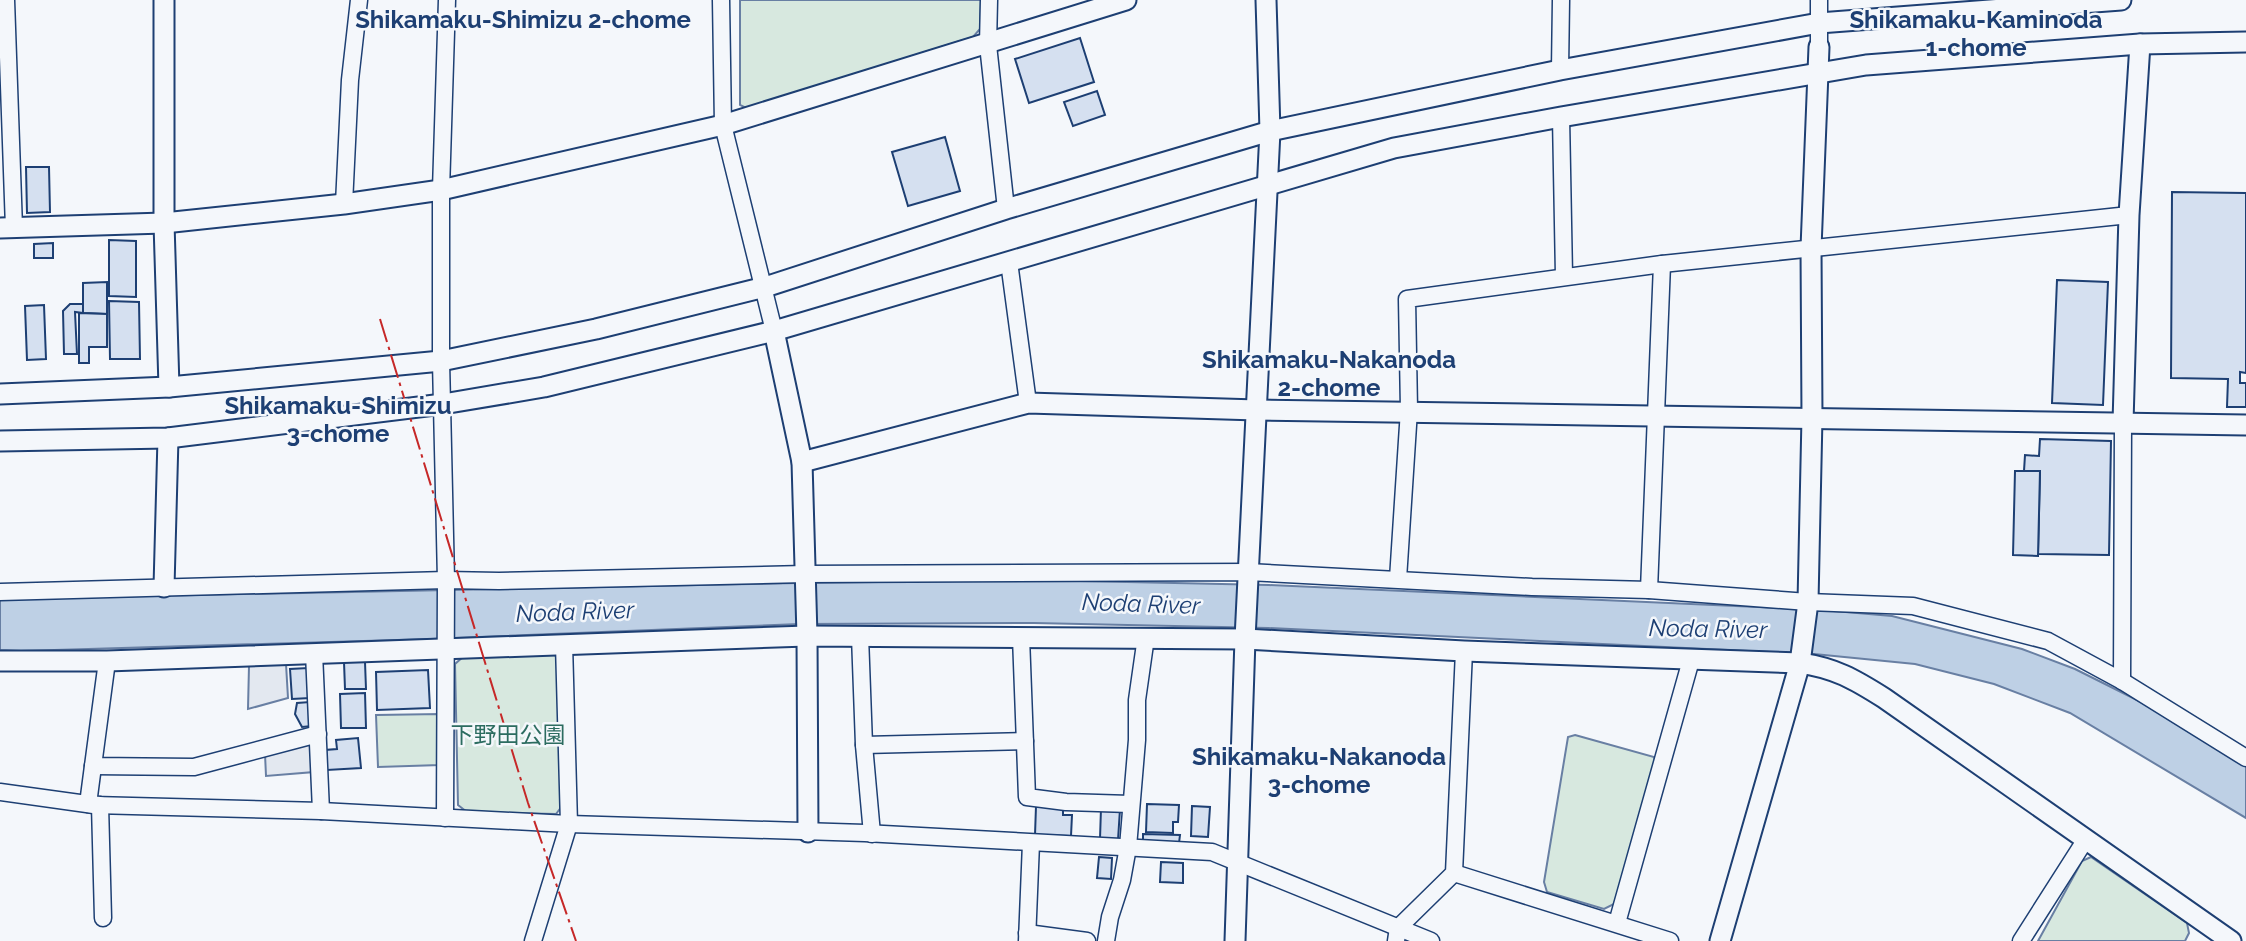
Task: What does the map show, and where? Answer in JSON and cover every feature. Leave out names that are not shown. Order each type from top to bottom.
[{"type":"street","points":[[6,0],[7,228],[164,223],[344,204],[442,190],[723,125],[1126,0]]},
{"type":"street","points":[[164,0],[164,223],[169,387]]},
{"type":"street","points":[[344,204],[350,80],[359,0]]},
{"type":"street","points":[[446,818],[446,580],[441,361],[447,0]]},
{"type":"street","points":[[721,0],[723,125],[765,287],[802,462],[807,636],[808,832]]},
{"type":"street","points":[[989,0],[988,45],[1006,209]]},
{"type":"street","points":[[1235,941],[1245,639],[1270,131],[1266,0]]},
{"type":"street","points":[[1560,70],[1561,0]]},
{"type":"street","points":[[1720,941],[1800,663],[1808,602],[1812,417],[1811,248],[1819,0]]},
{"type":"street","points":[[0,394],[169,387],[441,361],[596,329],[765,287],[1006,209],[1270,131],[1560,70],[1819,23],[2121,0]]},
{"type":"street","points":[[0,441],[168,438],[443,404],[544,387],[774,331],[1394,148],[1561,117],[1866,65],[2140,44],[2246,42]]},
{"type":"street","points":[[2122,681],[2123,423],[2129,215],[2140,44]]},
{"type":"street","points":[[1561,117],[1564,276]]},
{"type":"street","points":[[1398,579],[1409,410],[1407,299],[1662,264],[2129,215]]},
{"type":"street","points":[[1009,262],[1028,403]]},
{"type":"street","points":[[1649,590],[1662,264]]},
{"type":"street","points":[[802,462],[1028,403],[1256,410],[1409,410],[1656,417],[1812,417],[2246,425]]},
{"type":"street","points":[[164,587],[168,438]]},
{"type":"street","points":[[0,592],[804,574],[1248,572],[1532,587],[1649,590],[1808,602],[1913,606],[2048,641],[2122,681],[2246,758]]},
{"type":"street","points":[[860,636],[864,745],[872,834]]},
{"type":"street","points":[[0,661],[107,661],[860,636],[1245,639],[1824,666],[1846,674],[2231,941]]},
{"type":"street","points":[[1021,637],[1027,797],[1066,803],[1130,804]]},
{"type":"street","points":[[1106,941],[1128,847],[1137,740],[1137,700],[1146,637]]},
{"type":"street","points":[[533,941],[569,824],[565,644]]},
{"type":"street","points":[[1397,934],[1454,873],[1464,651]]},
{"type":"street","points":[[314,653],[321,811]]},
{"type":"street","points":[[1617,923],[1691,660]]},
{"type":"street","points":[[103,918],[93,766],[107,661]]},
{"type":"street","points":[[93,766],[194,767],[318,734]]},
{"type":"street","points":[[864,745],[1025,741]]},
{"type":"street","points":[[0,792],[94,805],[321,811],[569,824],[872,834],[1212,852],[1397,934],[1431,941]]},
{"type":"street","points":[[2021,941],[2086,839]]},
{"type":"street","points":[[1031,843],[1027,937],[1087,941]]},
{"type":"street","points":[[1454,873],[1670,941]]},
{"type":"green space","points":[[740,0],[981,0],[980,29],[973,37],[746,108],[740,105]]},
{"type":"green space","name":"下野田公園","points":[[550,651],[557,657],[562,806],[556,814],[467,812],[458,805],[455,664],[464,656]]},
{"type":"green space","points":[[440,714],[440,765],[378,767],[376,715]]},
{"type":"green space","points":[[1575,735],[1654,757],[1656,763],[1614,904],[1604,909],[1547,892],[1544,882],[1568,737]]},
{"type":"green space","points":[[2091,857],[2187,923],[2189,933],[2185,941],[2038,941],[2082,861]]},
{"type":"shaded area","points":[[286,664],[288,698],[248,709],[249,666]]},
{"type":"shaded area","points":[[314,741],[314,772],[266,776],[265,754]]},
{"type":"water","name":"Noda River","points":[[1033,580],[1269,585],[1822,610],[1892,616],[2022,649],[2075,669],[2199,733],[2246,764],[2246,818],[2070,713],[1994,684],[1915,664],[1814,654],[1268,628],[1034,623],[800,624],[431,639],[0,650],[0,599]]},
{"type":"building","points":[[1080,38],[1094,82],[1029,103],[1015,59]]},
{"type":"building","points":[[1097,91],[1105,115],[1073,126],[1064,102]]},
{"type":"building","points":[[945,137],[960,191],[908,206],[892,152]]},
{"type":"building","points":[[26,167],[49,167],[50,212],[27,213]]},
{"type":"building","points":[[2172,192],[2246,193],[2246,373],[2240,372],[2240,383],[2246,383],[2246,407],[2227,407],[2228,379],[2171,378]]},
{"type":"building","points":[[109,240],[136,241],[136,297],[109,296]]},
{"type":"building","points":[[53,243],[53,258],[34,258],[34,244]]},
{"type":"building","points":[[2057,280],[2108,282],[2103,405],[2052,403]]},
{"type":"building","points":[[107,282],[107,314],[83,313],[83,283]]},
{"type":"building","points":[[109,301],[139,302],[140,359],[110,359]]},
{"type":"building","points":[[70,304],[83,304],[83,313],[75,312],[77,354],[64,354],[63,311]]},
{"type":"building","points":[[44,305],[46,359],[27,360],[25,306]]},
{"type":"building","points":[[79,313],[107,314],[107,347],[89,347],[89,363],[79,363]]},
{"type":"building","points":[[2040,439],[2111,441],[2109,555],[2038,554],[2040,471],[2024,471],[2025,455],[2039,456]]},
{"type":"building","points":[[2015,471],[2040,471],[2038,556],[2013,555]]},
{"type":"building","points":[[344,662],[365,662],[366,689],[345,689]]},
{"type":"building","points":[[308,668],[310,698],[292,699],[290,669]]},
{"type":"building","points":[[428,670],[430,708],[377,710],[376,672]]},
{"type":"building","points":[[365,693],[366,728],[341,728],[340,694]]},
{"type":"building","points":[[310,702],[312,726],[302,727],[295,714],[297,703]]},
{"type":"building","points":[[358,738],[361,768],[327,770],[325,750],[337,749],[336,740]]},
{"type":"building","points":[[1147,804],[1179,805],[1178,822],[1173,822],[1173,833],[1146,832]]},
{"type":"building","points":[[1036,806],[1063,808],[1063,815],[1072,815],[1071,836],[1035,835]]},
{"type":"building","points":[[1192,806],[1210,807],[1208,837],[1191,836]]},
{"type":"building","points":[[1101,808],[1120,809],[1118,840],[1100,839]]},
{"type":"building","points":[[1143,834],[1180,835],[1179,843],[1143,841]]},
{"type":"building","points":[[1099,857],[1112,858],[1111,879],[1097,878]]},
{"type":"building","points":[[1161,862],[1183,863],[1183,883],[1160,882]]},
{"type":"power","points":[[380,319],[528,803],[576,941]]},
{"type":"district","name":"Shikamaku-Shimizu 2-chome","points":[[523,20]]},
{"type":"district","name":"Shikamaku-Kaminoda 1-chome","points":[[1976,34]]},
{"type":"district","name":"Shikamaku-Nakanoda 2-chome","points":[[1329,374]]},
{"type":"district","name":"Shikamaku-Shimizu 3-chome","points":[[338,420]]},
{"type":"district","name":"Shikamaku-Nakanoda 3-chome","points":[[1319,771]]}]
